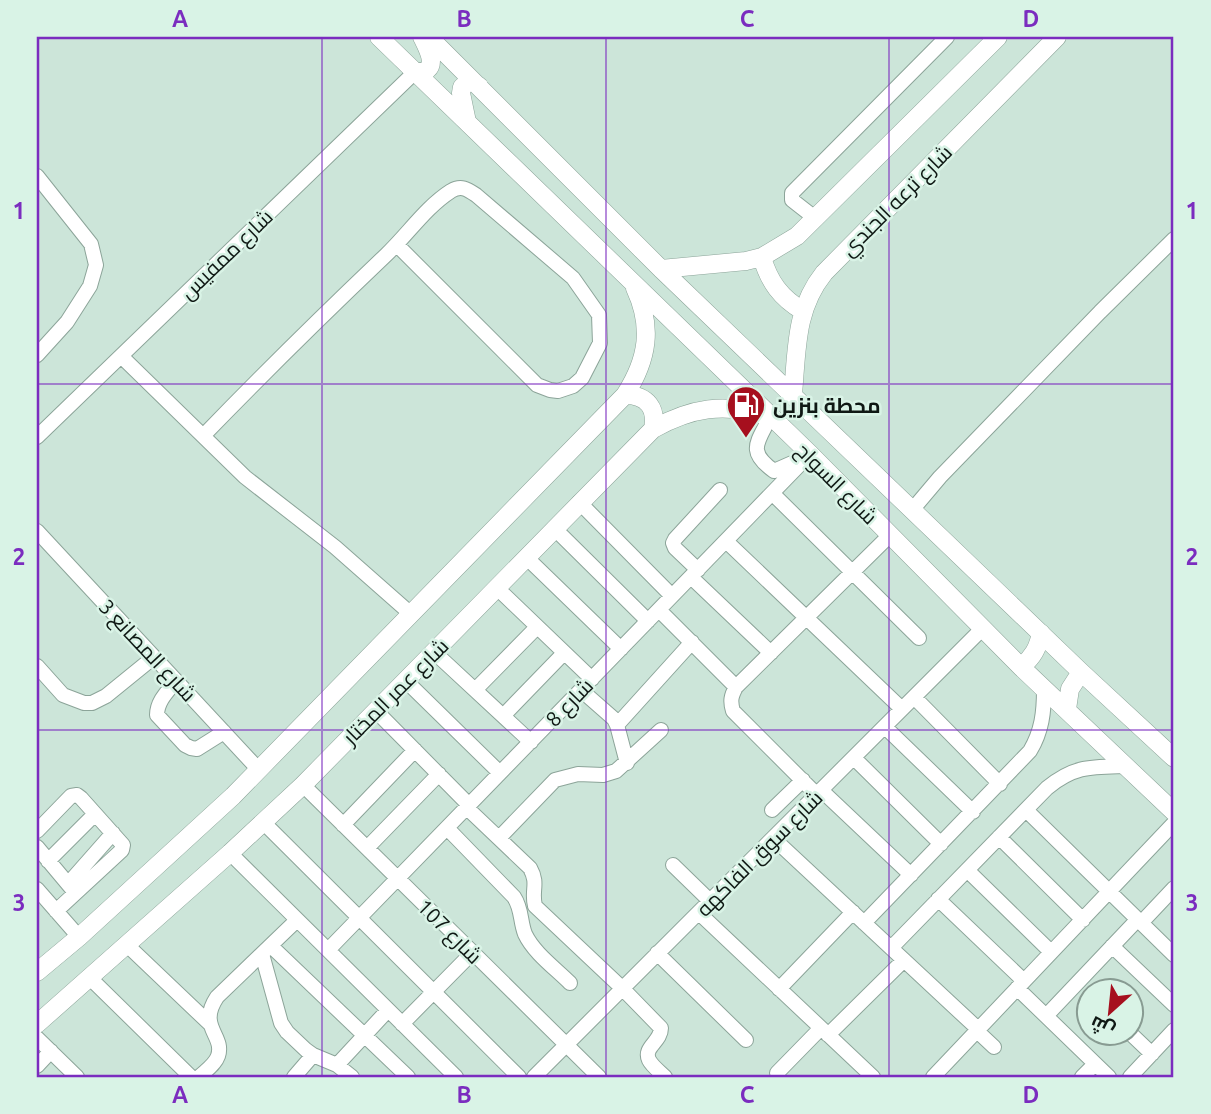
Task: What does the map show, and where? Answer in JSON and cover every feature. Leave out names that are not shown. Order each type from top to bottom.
[{"type":"main road","name":"شارع السواح","points":[[379,37],[810,454],[1021,667],[1174,812]]},
{"type":"main road","points":[[415,72],[427,70],[431,62],[431,54],[422,37]]},
{"type":"main road","name":"شارع السواح","points":[[429,37],[662,269],[1174,758]]},
{"type":"main road","name":"شارع ترعه الجندي","points":[[662,269],[746,261],[762,257],[797,236],[998,37]]},
{"type":"main road","name":"شارع ترعه الجندي","points":[[793,394],[803,311],[815,284],[1057,37]]},
{"type":"main road","points":[[467,122],[462,87],[470,81],[479,86]]},
{"type":"main road","points":[[762,257],[772,283],[791,304],[803,311]]},
{"type":"main road","name":"شارع عمر المختار","points":[[37,971],[79,937],[210,819],[625,395],[636,378],[646,339],[643,309],[632,281]]},
{"type":"main road","points":[[625,395],[639,397],[650,405],[655,418],[653,429]]},
{"type":"main road","name":"شارع عمر المختار","points":[[37,1024],[303,785],[653,429],[690,412],[710,408],[751,411],[770,417]]},
{"type":"main road","points":[[1021,667],[1035,652],[1041,633]]},
{"type":"main road","points":[[1067,709],[1070,689],[1081,672]]},
{"type":"street","points":[[815,218],[792,200],[792,193],[947,37]]},
{"type":"street","name":"شارع ممفيس","points":[[37,437],[415,72]]},
{"type":"street","points":[[37,176],[91,244],[96,265],[90,286],[67,323],[37,355]]},
{"type":"street","points":[[203,436],[262,374],[397,245],[434,205],[459,187],[476,195],[573,278],[599,315],[600,343],[582,378],[573,386],[558,391],[537,384],[397,245]]},
{"type":"street","points":[[913,509],[1100,312],[1174,239]]},
{"type":"street","points":[[121,356],[245,477],[335,547],[411,614]]},
{"type":"street","points":[[770,417],[756,450],[758,456],[772,470],[777,471],[810,454]]},
{"type":"street","name":"شارع 8","points":[[328,950],[810,454]]},
{"type":"street","points":[[720,490],[673,543],[695,573],[771,653]]},
{"type":"street","points":[[772,494],[919,638]]},
{"type":"street","points":[[579,502],[672,596]]},
{"type":"street","points":[[555,529],[648,621]]},
{"type":"street","name":"شارع المصانع 3","points":[[37,531],[259,770]]},
{"type":"street","points":[[890,535],[736,687],[731,703],[733,711],[803,780],[911,875]]},
{"type":"street","points":[[726,541],[902,709]]},
{"type":"street","points":[[527,558],[621,649]]},
{"type":"street","points":[[497,588],[564,653],[610,714],[617,724],[627,763]]},
{"type":"street","points":[[659,610],[736,687]]},
{"type":"street","points":[[475,690],[537,627]]},
{"type":"street","name":"شارع سوق الفاكهه","points":[[534,1077],[984,628]]},
{"type":"street","points":[[617,724],[692,642]]},
{"type":"street","points":[[434,652],[531,742]]},
{"type":"street","points":[[503,716],[564,653]]},
{"type":"street","points":[[37,666],[63,695],[84,703],[92,703],[106,696],[154,657]]},
{"type":"street","points":[[176,681],[157,709],[158,715],[185,745],[197,749],[224,732]]},
{"type":"street","points":[[405,681],[500,773]]},
{"type":"street","points":[[864,923],[1022,761],[1037,739],[1044,711],[1044,689]]},
{"type":"street","points":[[914,697],[1000,784]]},
{"type":"street","points":[[376,711],[530,868],[535,877],[532,896],[535,906],[660,1028],[660,1035],[650,1048],[648,1057],[665,1077]]},
{"type":"street","points":[[885,727],[973,812]]},
{"type":"street","points":[[499,838],[555,780],[578,774],[603,775],[616,771],[662,730]]},
{"type":"street","points":[[343,825],[415,750]]},
{"type":"street","points":[[854,758],[941,844]]},
{"type":"street","points":[[891,947],[1059,778],[1091,767],[1127,766]]},
{"type":"street","points":[[367,848],[439,774]]},
{"type":"street","points":[[772,810],[803,780]]},
{"type":"street","name":"شارع 107","points":[[303,785],[599,1077]]},
{"type":"street","points":[[37,831],[74,795],[79,796],[123,845],[122,850],[72,888],[56,911]]},
{"type":"street","points":[[1026,810],[1174,955]]},
{"type":"street","points":[[48,861],[95,814]]},
{"type":"street","points":[[263,822],[519,1077]]},
{"type":"street","points":[[933,1077],[1174,823]]},
{"type":"street","points":[[447,828],[514,897],[521,910],[522,926],[527,938],[570,983]]},
{"type":"street","points":[[999,837],[1083,920]]},
{"type":"street","points":[[773,838],[994,1047]]},
{"type":"street","points":[[37,847],[72,888]]},
{"type":"street","points":[[230,853],[456,1077]]},
{"type":"street","points":[[673,865],[710,901]]},
{"type":"street","points":[[967,870],[1051,952]]},
{"type":"street","points":[[37,889],[79,937]]},
{"type":"street","points":[[1090,978],[1112,946],[1173,891]]},
{"type":"street","points":[[938,899],[1020,984],[1046,1016],[1109,1077]]},
{"type":"street","points":[[699,912],[873,1077]]},
{"type":"street","points":[[779,989],[853,912]]},
{"type":"street","points":[[199,1077],[218,1058],[219,1048],[210,1024],[209,1012],[217,997],[297,920]]},
{"type":"street","points":[[127,945],[210,1024]]},
{"type":"street","points":[[1112,946],[1174,1005]]},
{"type":"street","points":[[266,950],[408,1077]]},
{"type":"street","points":[[266,950],[281,1023],[286,1032],[313,1055],[337,1065],[352,1077]]},
{"type":"street","points":[[402,1024],[472,953]]},
{"type":"street","points":[[657,953],[746,1040]]},
{"type":"street","points":[[777,1073],[904,960]]},
{"type":"street","points":[[90,978],[191,1077]]},
{"type":"street","points":[[1046,1016],[1074,995]]},
{"type":"street","points":[[337,1065],[388,1010]]},
{"type":"street","points":[[1138,1074],[1152,1054],[1172,1036]]},
{"type":"street","points":[[37,1038],[77,1077]]},
{"type":"street","points":[[1144,1047],[1152,1054]]},
{"type":"street","points":[[37,1066],[51,1051]]},
{"type":"street","points":[[294,1077],[313,1055]]},
{"type":"street","points":[[1082,1077],[1095,1064]]},
{"type":"place","name":"محطة بنزين","points":[[746,439]]}]
